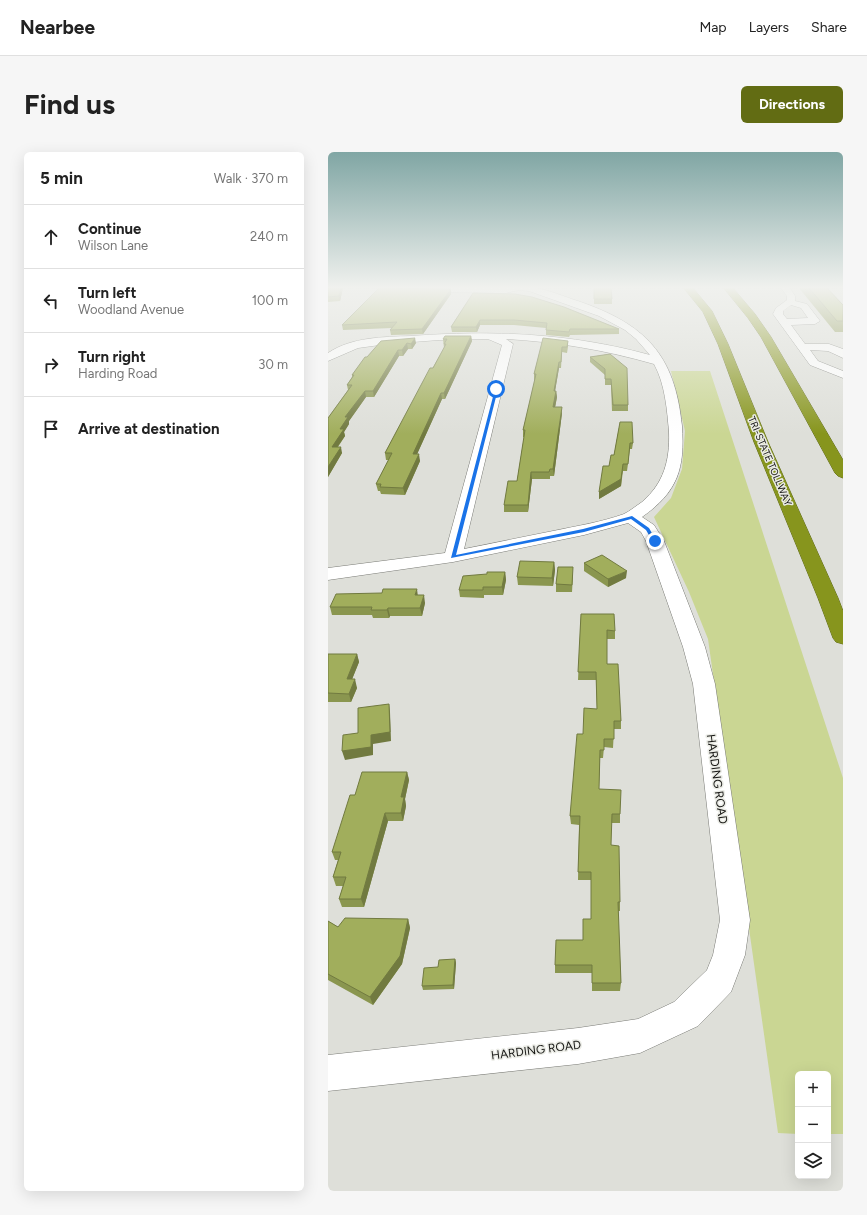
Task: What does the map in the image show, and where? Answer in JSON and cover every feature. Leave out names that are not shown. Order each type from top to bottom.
[{"type":"highway","name":"TRI-STATE TOLLWAY","points":[[719,336],[761,442],[828,598],[843,638]]},
{"type":"highway","points":[[766,336],[843,473]]},
{"type":"street","points":[[331,355],[354,346],[382,341],[446,336]]},
{"type":"street","points":[[490,336],[508,344],[534,336]]},
{"type":"street","points":[[539,336],[602,346],[629,352],[657,361]]},
{"type":"street","points":[[328,574],[453,557],[584,530],[632,517],[649,506],[662,490],[672,472],[676,456],[674,424],[669,386],[664,371],[651,349],[638,336]]},
{"type":"street","points":[[793,336],[814,363],[843,375]]},
{"type":"street","points":[[602,346],[633,344],[641,339]]},
{"type":"street","points":[[453,557],[508,344]]},
{"type":"street","points":[[801,347],[832,348],[838,350],[843,356]]},
{"type":"street","name":"HARDING ROAD","points":[[328,1073],[578,1046],[640,1036],[686,1014],[718,981],[730,955],[735,920],[704,684],[694,647],[655,541],[648,529],[632,517]]},
{"type":"green space","points":[[671,371],[710,371],[843,778],[843,1134],[831,1134],[831,1071],[795,1071],[795,1134],[778,1133],[708,639],[689,592],[654,517],[671,498],[682,469],[685,431]]},
{"type":"building","points":[[445,336],[471,336],[444,393],[441,393],[413,454],[419,454],[403,488],[380,487],[381,484],[376,484],[392,453],[385,453],[430,368],[433,368],[446,344],[444,344],[447,339],[443,339]]},
{"type":"building","points":[[415,338],[411,344],[407,343],[402,350],[398,350],[373,391],[365,391],[345,417],[348,417],[340,429],[344,429],[332,447],[341,447],[328,467],[328,418],[352,385],[347,385],[354,375],[352,375],[365,357],[367,357],[381,341]]},
{"type":"building","points":[[543,338],[568,341],[567,347],[562,347],[561,362],[559,362],[554,391],[556,391],[553,407],[562,407],[553,469],[550,469],[549,472],[531,472],[528,505],[504,505],[508,481],[517,481],[525,430],[523,430]]},
{"type":"building","points":[[610,354],[627,368],[628,405],[613,405],[611,379],[605,379],[605,369],[590,357]]},
{"type":"building","points":[[620,422],[632,422],[633,443],[630,443],[628,464],[623,464],[621,479],[599,492],[603,466],[609,466],[611,455],[614,455]]},
{"type":"building","points":[[602,555],[627,571],[608,579],[584,563]]},
{"type":"building","points":[[520,561],[554,562],[552,578],[517,577]]},
{"type":"building","points":[[558,567],[573,567],[572,585],[556,584]]},
{"type":"building","points":[[487,572],[505,572],[502,587],[483,587],[483,590],[459,590],[463,576],[487,574]]},
{"type":"building","points":[[383,589],[417,589],[415,595],[424,595],[420,608],[388,608],[387,610],[371,610],[372,607],[330,607],[336,594],[382,593]]},
{"type":"building","points":[[581,614],[614,614],[615,631],[607,630],[607,664],[618,664],[621,721],[614,721],[614,739],[604,739],[604,750],[600,750],[599,789],[621,790],[620,814],[612,814],[611,845],[619,846],[620,902],[618,902],[621,983],[592,983],[592,965],[555,965],[556,940],[583,940],[583,919],[591,919],[591,872],[578,872],[580,816],[570,816],[577,734],[583,734],[584,708],[597,709],[596,672],[578,672]]},
{"type":"building","points":[[328,654],[357,654],[347,679],[355,679],[349,694],[328,693]]},
{"type":"building","points":[[389,704],[390,732],[371,735],[371,747],[342,751],[343,735],[358,733],[358,708]]},
{"type":"building","points":[[362,772],[407,772],[401,797],[404,797],[401,813],[385,813],[361,899],[339,899],[346,877],[333,877],[341,852],[332,852],[350,795],[355,795]]},
{"type":"building","points":[[345,918],[408,919],[400,956],[370,997],[328,974],[328,921],[338,927]]},
{"type":"building","points":[[455,959],[453,985],[422,986],[424,968],[438,967],[439,960]]},
{"type":"route","points":[[496,389],[453,557],[584,530],[632,517],[648,529],[655,541]]}]
